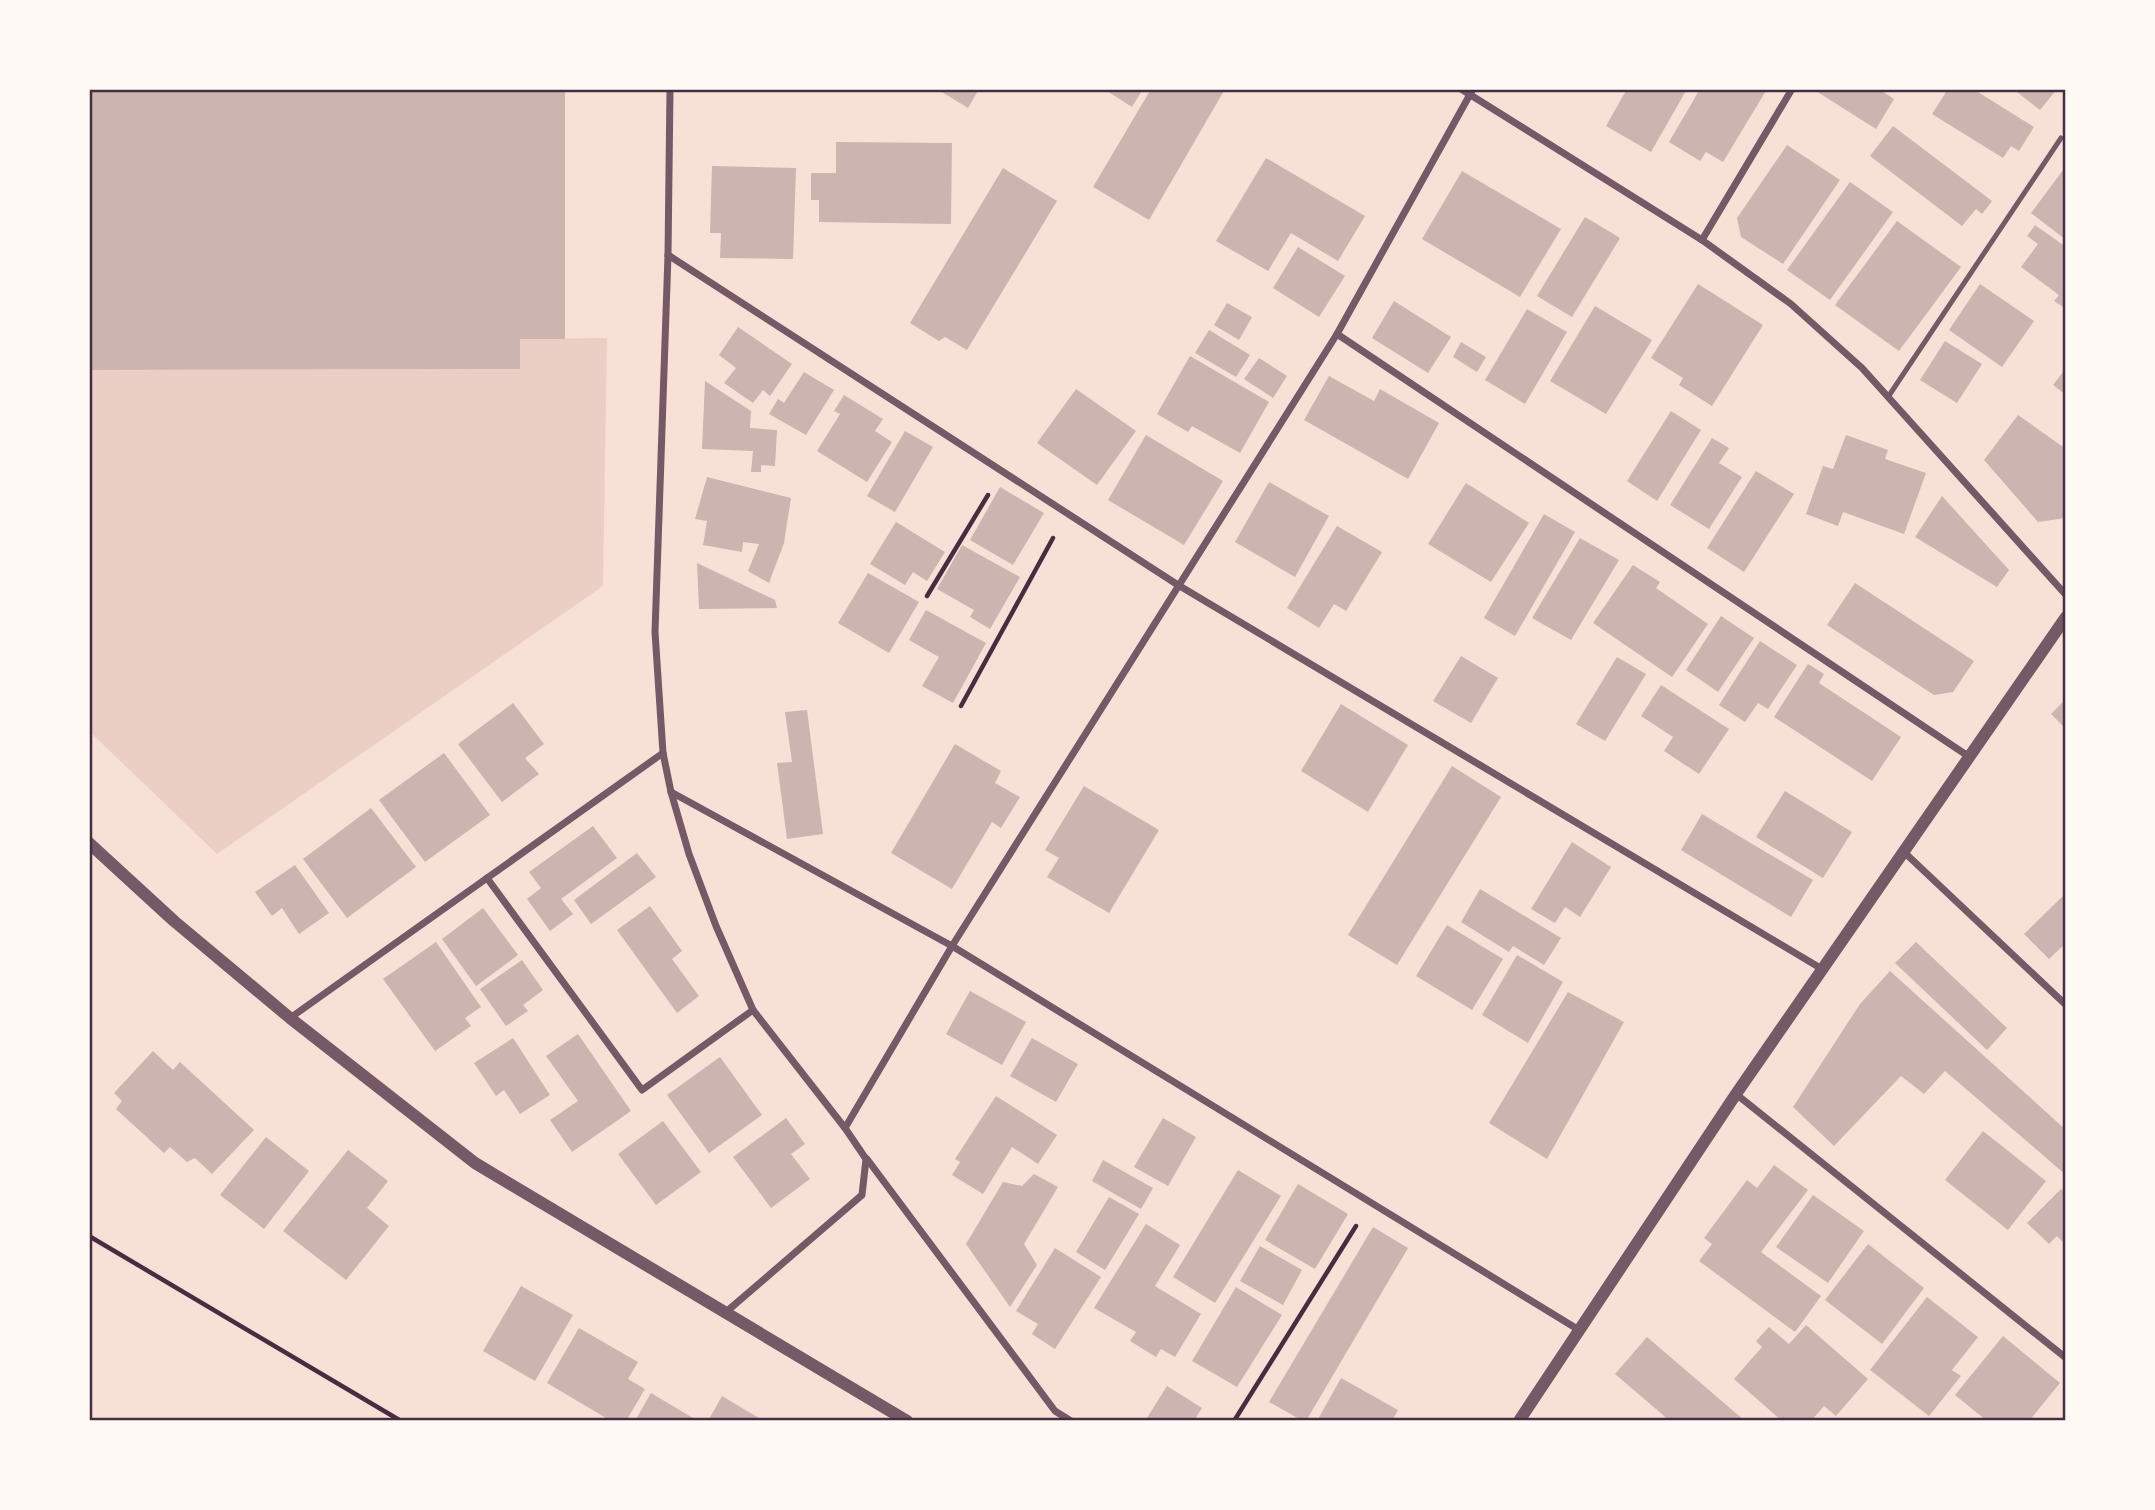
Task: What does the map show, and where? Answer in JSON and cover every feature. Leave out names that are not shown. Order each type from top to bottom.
[{"type":"street","points":[[670,89],[668,255],[655,632],[663,753],[689,854],[711,914],[753,1010],[845,1128],[1055,1411],[1071,1421]]},
{"type":"street","points":[[1461,89],[1471,92],[1702,240],[1791,304],[1862,368],[2066,595]]},
{"type":"street","points":[[1702,240],[1793,89]]},
{"type":"street","points":[[845,1128],[952,946],[1337,334],[1471,92]]},
{"type":"street","points":[[668,255],[1178,585],[1822,969]]},
{"type":"street","points":[[1337,334],[1968,756]]},
{"type":"street","points":[[1519,1421],[1736,1094],[2066,618]]},
{"type":"street","points":[[290,1018],[663,753]]},
{"type":"street","points":[[671,792],[952,946],[1579,1330]]},
{"type":"street","points":[[89,843],[174,921],[290,1018],[475,1163],[907,1421]]},
{"type":"street","points":[[1905,853],[2066,1004]]},
{"type":"street","points":[[486,878],[642,1090],[753,1010]]},
{"type":"street","points":[[1736,1094],[2066,1358]]},
{"type":"street","points":[[726,1312],[862,1195],[866,1159]]},
{"type":"lane","points":[[1888,397],[2061,138]]},
{"type":"path","points":[[927,596],[1003,471]]},
{"type":"path","points":[[961,706],[1067,513]]},
{"type":"path","points":[[1234,1421],[1371,1202]]},
{"type":"path","points":[[89,1236],[401,1421]]},
{"type":"shaded area","points":[[607,338],[603,586],[217,854],[89,731],[89,370],[519,369],[520,339]]},
{"type":"building","points":[[89,89],[565,89],[565,339],[520,339],[520,369],[89,370]]},
{"type":"building","points":[[937,89],[979,89],[968,108]]},
{"type":"building","points":[[1104,89],[1143,89],[1132,107]]},
{"type":"building","points":[[1151,89],[1225,89],[1149,220],[1093,187]]},
{"type":"building","points":[[1627,89],[1687,89],[1651,152],[1606,126]]},
{"type":"building","points":[[1700,89],[1767,89],[1723,162],[1706,152],[1700,161],[1669,142]]},
{"type":"building","points":[[1879,89],[1894,99],[1876,129],[1816,91]]},
{"type":"building","points":[[1948,89],[1973,89],[2034,127],[2019,151],[2011,146],[2003,158],[1932,114]]},
{"type":"building","points":[[2013,89],[2057,89],[2040,110]]},
{"type":"building","points":[[1893,126],[1992,201],[1982,214],[1976,209],[1962,226],[1870,156]]},
{"type":"building","points":[[836,142],[952,143],[951,224],[819,222],[819,200],[811,200],[811,173],[836,173]]},
{"type":"building","points":[[1787,145],[1840,180],[1783,264],[1741,237],[1737,218]]},
{"type":"building","points":[[1266,158],[1365,216],[1338,261],[1291,233],[1268,271],[1216,241]]},
{"type":"building","points":[[712,166],[796,168],[793,259],[720,258],[721,233],[710,233]]},
{"type":"building","points":[[2066,166],[2066,240],[2031,213]]},
{"type":"building","points":[[1003,168],[1057,201],[967,350],[945,337],[939,341],[910,323]]},
{"type":"building","points":[[1462,171],[1561,229],[1520,297],[1422,239]]},
{"type":"building","points":[[1850,182],[1893,212],[1830,300],[1787,270]]},
{"type":"building","points":[[1585,217],[1620,238],[1572,317],[1537,296]]},
{"type":"building","points":[[1897,221],[1961,267],[1899,351],[1835,305]]},
{"type":"building","points":[[2035,225],[2066,247],[2066,309],[2054,301],[2059,295],[2021,267],[2038,244],[2027,236]]},
{"type":"building","points":[[1298,247],[1345,276],[1319,317],[1273,288]]},
{"type":"building","points":[[1698,284],[1763,325],[1712,406],[1679,385],[1683,378],[1651,358]]},
{"type":"building","points":[[1980,284],[2034,321],[2002,367],[1949,330]]},
{"type":"building","points":[[1394,301],[1451,337],[1428,373],[1372,338]]},
{"type":"building","points":[[1227,303],[1252,317],[1239,340],[1214,325]]},
{"type":"building","points":[[1595,306],[1652,340],[1606,414],[1550,381]]},
{"type":"building","points":[[1527,309],[1567,332],[1525,404],[1485,380]]},
{"type":"building","points":[[738,327],[792,364],[770,396],[763,390],[753,403],[724,383],[736,368],[719,355]]},
{"type":"building","points":[[1209,330],[1250,355],[1236,377],[1195,353]]},
{"type":"building","points":[[1945,341],[1982,364],[1957,403],[1920,380]]},
{"type":"building","points":[[1461,342],[1486,357],[1477,372],[1453,357]]},
{"type":"building","points":[[1190,356],[1269,402],[1240,453],[1192,426],[1188,432],[1157,414]]},
{"type":"building","points":[[1259,358],[1287,376],[1273,398],[1244,379]]},
{"type":"building","points":[[2066,368],[2066,395],[2053,385]]},
{"type":"building","points":[[804,372],[834,390],[806,435],[769,414],[778,399],[784,403]]},
{"type":"building","points":[[1329,376],[1374,401],[1380,389],[1439,423],[1408,479],[1304,420]]},
{"type":"building","points":[[705,381],[751,411],[750,428],[777,430],[775,466],[761,465],[761,472],[751,472],[753,451],[702,449]]},
{"type":"building","points":[[1076,389],[1136,431],[1097,485],[1037,443]]},
{"type":"building","points":[[844,395],[883,419],[875,431],[892,442],[867,482],[817,451],[840,414],[834,411]]},
{"type":"building","points":[[1671,411],[1701,430],[1657,501],[1627,481]]},
{"type":"building","points":[[2018,415],[2066,449],[2066,518],[2038,522],[1984,460]]},
{"type":"building","points":[[905,431],[933,447],[895,512],[867,496]]},
{"type":"building","points":[[1146,435],[1223,481],[1184,545],[1108,500]]},
{"type":"building","points":[[1846,435],[1888,450],[1885,459],[1926,473],[1904,534],[1843,512],[1838,526],[1806,514],[1823,466],[1833,469]]},
{"type":"building","points":[[1712,438],[1729,448],[1719,463],[1742,477],[1709,529],[1670,505]]},
{"type":"building","points":[[1756,471],[1794,494],[1744,572],[1707,548]]},
{"type":"building","points":[[707,477],[791,498],[784,543],[769,583],[748,571],[759,544],[743,542],[742,552],[703,545],[707,521],[695,519]]},
{"type":"building","points":[[1269,482],[1329,516],[1295,577],[1235,542]]},
{"type":"building","points":[[1466,483],[1529,523],[1491,582],[1428,544]]},
{"type":"building","points":[[1000,487],[1044,513],[1013,565],[970,540]]},
{"type":"building","points":[[1942,496],[2009,570],[1997,587],[1915,537]]},
{"type":"building","points":[[1544,514],[1575,532],[1515,636],[1484,618]]},
{"type":"building","points":[[896,522],[945,552],[927,581],[913,572],[905,585],[870,564]]},
{"type":"building","points":[[1337,526],[1382,552],[1346,611],[1334,604],[1319,628],[1287,608]]},
{"type":"building","points":[[1580,538],[1619,560],[1571,640],[1532,618]]},
{"type":"building","points":[[962,545],[1020,577],[990,629],[970,617],[974,610],[937,589]]},
{"type":"building","points":[[697,563],[775,600],[777,608],[699,609]]},
{"type":"building","points":[[1633,565],[1660,582],[1656,588],[1708,624],[1672,677],[1593,623]]},
{"type":"building","points":[[868,573],[919,602],[889,653],[838,623]]},
{"type":"building","points":[[1855,583],[1974,661],[1953,692],[1934,695],[1827,625]]},
{"type":"building","points":[[926,610],[986,643],[953,703],[922,686],[939,657],[909,640]]},
{"type":"building","points":[[1721,616],[1754,638],[1718,692],[1686,670]]},
{"type":"building","points":[[1760,641],[1797,665],[1768,709],[1758,703],[1745,722],[1719,705]]},
{"type":"building","points":[[1461,656],[1498,678],[1471,723],[1433,701]]},
{"type":"building","points":[[1617,657],[1646,674],[1605,741],[1576,724]]},
{"type":"building","points":[[1808,664],[1824,674],[1819,683],[1901,737],[1872,781],[1774,717]]},
{"type":"building","points":[[1661,685],[1729,729],[1699,774],[1664,751],[1673,737],[1641,716]]},
{"type":"building","points":[[2066,699],[2066,729],[2051,714]]},
{"type":"building","points":[[513,703],[544,744],[525,758],[539,774],[502,802],[458,744]]},
{"type":"building","points":[[1341,704],[1408,745],[1368,812],[1301,771]]},
{"type":"building","points":[[807,710],[823,834],[787,839],[777,763],[792,762],[785,712]]},
{"type":"building","points":[[955,744],[1001,771],[995,783],[1020,797],[1001,828],[992,822],[952,889],[891,853]]},
{"type":"building","points":[[444,753],[490,815],[425,862],[379,800]]},
{"type":"building","points":[[1452,766],[1501,797],[1397,965],[1348,935]]},
{"type":"building","points":[[1084,786],[1159,830],[1109,913],[1047,877],[1059,858],[1045,850]]},
{"type":"building","points":[[1785,791],[1852,832],[1823,878],[1756,837]]},
{"type":"building","points":[[371,808],[416,867],[347,918],[303,859]]},
{"type":"building","points":[[1702,814],[1813,880],[1791,917],[1681,850]]},
{"type":"building","points":[[593,826],[617,858],[561,899],[573,914],[550,931],[527,899],[541,888],[529,872]]},
{"type":"building","points":[[1572,842],[1611,867],[1580,917],[1565,907],[1555,923],[1531,909]]},
{"type":"building","points":[[637,853],[656,877],[591,924],[574,900]]},
{"type":"building","points":[[295,865],[329,913],[299,934],[282,908],[272,916],[255,892]]},
{"type":"building","points":[[1480,889],[1561,938],[1544,965],[1513,946],[1509,952],[1461,922]]},
{"type":"building","points":[[2066,893],[2066,943],[2049,959],[2024,934]]},
{"type":"building","points":[[650,906],[682,951],[672,959],[699,996],[677,1013],[617,930]]},
{"type":"building","points":[[483,908],[518,955],[476,986],[442,939]]},
{"type":"building","points":[[1447,925],[1503,959],[1472,1010],[1416,976]]},
{"type":"building","points":[[436,942],[481,1007],[465,1018],[471,1026],[435,1051],[383,979]]},
{"type":"building","points":[[1916,942],[2007,1028],[1987,1050],[1895,963]]},
{"type":"building","points":[[1517,955],[1563,982],[1528,1043],[1482,1015]]},
{"type":"building","points":[[522,960],[543,990],[523,1005],[528,1011],[506,1026],[480,989]]},
{"type":"building","points":[[1890,971],[2066,1130],[2066,1175],[1945,1071],[1924,1094],[1901,1076],[1834,1146],[1793,1107],[1860,1004]]},
{"type":"building","points":[[970,991],[1026,1022],[1002,1065],[946,1034]]},
{"type":"building","points":[[1568,992],[1624,1022],[1547,1159],[1489,1123]]},
{"type":"building","points":[[578,1034],[631,1111],[572,1152],[550,1120],[578,1101],[546,1056]]},
{"type":"building","points":[[513,1038],[550,1095],[520,1114],[504,1090],[496,1096],[474,1063]]},
{"type":"building","points":[[1032,1038],[1078,1064],[1056,1102],[1010,1076]]},
{"type":"building","points":[[153,1051],[173,1070],[180,1062],[254,1130],[212,1174],[195,1158],[187,1162],[170,1147],[164,1153],[116,1109],[122,1101],[114,1093]]},
{"type":"building","points":[[720,1057],[762,1115],[709,1153],[667,1095]]},
{"type":"building","points":[[996,1096],[1057,1135],[1038,1164],[1012,1147],[983,1194],[952,1175],[960,1162],[955,1159]]},
{"type":"building","points":[[786,1118],[805,1144],[791,1154],[810,1179],[771,1208],[733,1157]]},
{"type":"building","points":[[1163,1118],[1196,1137],[1168,1186],[1134,1167]]},
{"type":"building","points":[[663,1121],[701,1172],[656,1205],[618,1154]]},
{"type":"building","points":[[1983,1131],[2046,1181],[2008,1230],[1945,1180]]},
{"type":"building","points":[[266,1137],[309,1171],[264,1229],[220,1195]]},
{"type":"building","points":[[348,1150],[388,1181],[367,1208],[389,1226],[346,1280],[283,1231]]},
{"type":"building","points":[[1103,1160],[1153,1188],[1141,1209],[1092,1181]]},
{"type":"building","points":[[1774,1165],[1808,1190],[1761,1252],[1821,1296],[1795,1332],[1699,1261],[1712,1244],[1704,1238],[1747,1180],[1757,1188]]},
{"type":"building","points":[[1238,1170],[1281,1196],[1215,1303],[1173,1277]]},
{"type":"building","points":[[1034,1174],[1058,1187],[1024,1244],[1037,1265],[1010,1307],[966,1244],[1003,1182],[1022,1186]]},
{"type":"building","points":[[1298,1184],[1348,1214],[1315,1269],[1265,1240]]},
{"type":"building","points":[[2061,1189],[2066,1193],[2066,1245],[2057,1236],[2049,1244],[2027,1223]]},
{"type":"building","points":[[1813,1195],[1864,1231],[1828,1283],[1776,1247]]},
{"type":"building","points":[[1109,1197],[1139,1214],[1105,1270],[1076,1252]]},
{"type":"building","points":[[1146,1224],[1180,1245],[1155,1286],[1201,1314],[1175,1357],[1161,1349],[1156,1357],[1130,1341],[1136,1332],[1094,1308]]},
{"type":"building","points":[[1373,1227],[1408,1248],[1306,1421],[1303,1421],[1269,1402]]},
{"type":"building","points":[[1868,1244],[1924,1288],[1882,1344],[1825,1300]]},
{"type":"building","points":[[1260,1246],[1302,1270],[1283,1305],[1240,1281]]},
{"type":"building","points":[[1055,1248],[1101,1277],[1055,1349],[1032,1334],[1038,1324],[1016,1311]]},
{"type":"building","points":[[521,1286],[573,1315],[535,1381],[483,1351]]},
{"type":"building","points":[[1236,1287],[1282,1315],[1237,1387],[1192,1361]]},
{"type":"building","points":[[1927,1297],[1978,1337],[1952,1370],[1961,1376],[1929,1416],[1870,1370]]},
{"type":"building","points":[[1806,1325],[1868,1379],[1836,1416],[1824,1406],[1811,1421],[1782,1421],[1734,1379],[1762,1347],[1756,1341],[1769,1327],[1789,1344]]},
{"type":"building","points":[[579,1328],[638,1362],[628,1379],[645,1389],[626,1421],[611,1421],[547,1383]]},
{"type":"building","points":[[2003,1336],[2060,1383],[2029,1421],[1987,1421],[1955,1395]]},
{"type":"building","points":[[1647,1337],[1745,1421],[1670,1421],[1615,1374]]},
{"type":"building","points":[[1341,1378],[1398,1410],[1392,1421],[1317,1421]]},
{"type":"building","points":[[1167,1386],[1202,1408],[1194,1421],[1145,1421]]},
{"type":"building","points":[[651,1393],[698,1421],[635,1421]]},
{"type":"building","points":[[722,1396],[764,1421],[708,1421]]}]
